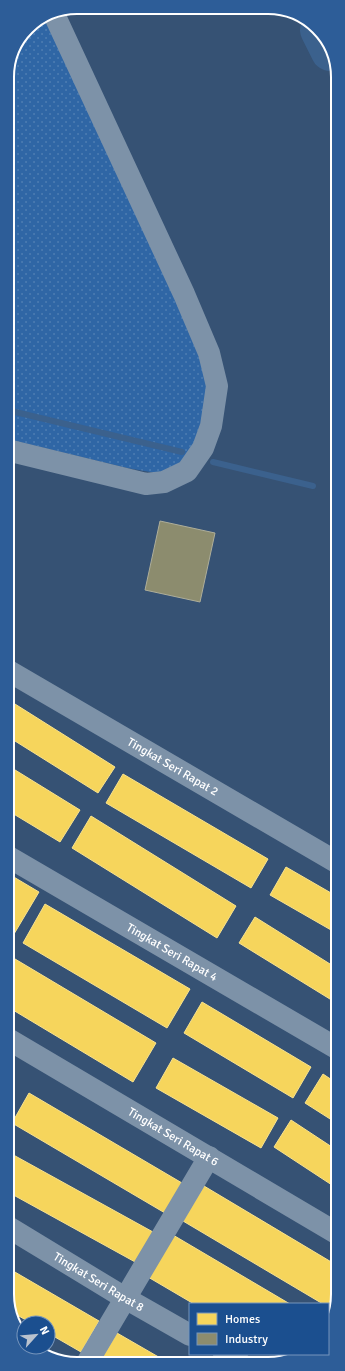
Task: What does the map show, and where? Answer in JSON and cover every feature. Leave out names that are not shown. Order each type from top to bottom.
[{"type":"street","points":[[14,452],[146,484],[164,482],[187,471],[203,448],[211,426],[217,386],[209,353],[184,294],[55,18]]},
{"type":"street","name":"Tingkat Seri Rapat 2","points":[[14,674],[331,859]]},
{"type":"street","name":"Tingkat Seri Rapat 4","points":[[14,859],[331,1044]]},
{"type":"street","name":"Tingkat Seri Rapat 6","points":[[14,1043],[331,1230]]},
{"type":"street","points":[[90,1357],[209,1157]]},
{"type":"street","name":"Tingkat Seri Rapat 8","points":[[14,1231],[125,1298],[189,1334]]},
{"type":"shaded area","points":[[51,20],[179,296],[212,385],[208,422],[181,467],[156,473],[127,468],[14,441],[14,73],[16,61],[27,39],[42,25]]},
{"type":"building: Homes","points":[[14,703],[115,767],[98,793],[14,740]]},
{"type":"building: Homes","points":[[14,769],[80,810],[60,842],[14,814]]},
{"type":"building: Homes","points":[[123,774],[268,859],[251,888],[106,803]]},
{"type":"building: Homes","points":[[91,816],[236,906],[217,938],[72,848]]},
{"type":"building: Homes","points":[[286,867],[331,893],[331,930],[270,895]]},
{"type":"building: Homes","points":[[14,877],[39,892],[14,934]]},
{"type":"building: Homes","points":[[45,904],[190,989],[167,1028],[23,943]]},
{"type":"building: Homes","points":[[255,917],[331,965],[331,1000],[239,943]]},
{"type":"building: Homes","points":[[14,958],[156,1043],[133,1082],[14,1011]]},
{"type":"building: Homes","points":[[202,1002],[311,1067],[293,1098],[184,1033]]},
{"type":"building: Homes","points":[[173,1058],[278,1118],[261,1148],[156,1088]]},
{"type":"building: Homes","points":[[323,1074],[331,1079],[331,1120],[305,1103]]},
{"type":"building: Homes","points":[[29,1093],[182,1183],[165,1213],[14,1124],[14,1119]]},
{"type":"building: Homes","points":[[291,1120],[331,1146],[331,1184],[274,1147]]},
{"type":"building: Homes","points":[[14,1155],[153,1232],[137,1263],[14,1195]]},
{"type":"building: Homes","points":[[204,1186],[331,1262],[331,1298],[329,1308],[329,1303],[321,1303],[183,1221]]},
{"type":"building: Homes","points":[[173,1235],[288,1303],[192,1303],[148,1277]]},
{"type":"building: Homes","points":[[14,1271],[99,1321],[81,1352],[56,1338],[56,1315],[17,1315],[14,1294]]},
{"type":"building: Homes","points":[[117,1333],[159,1357],[103,1357]]},
{"type":"building: Industry","points":[[160,521],[215,533],[200,602],[145,590]]},
{"type":"waterway","points":[[14,412],[182,452]]},
{"type":"waterway","points":[[213,462],[313,486]]}]
